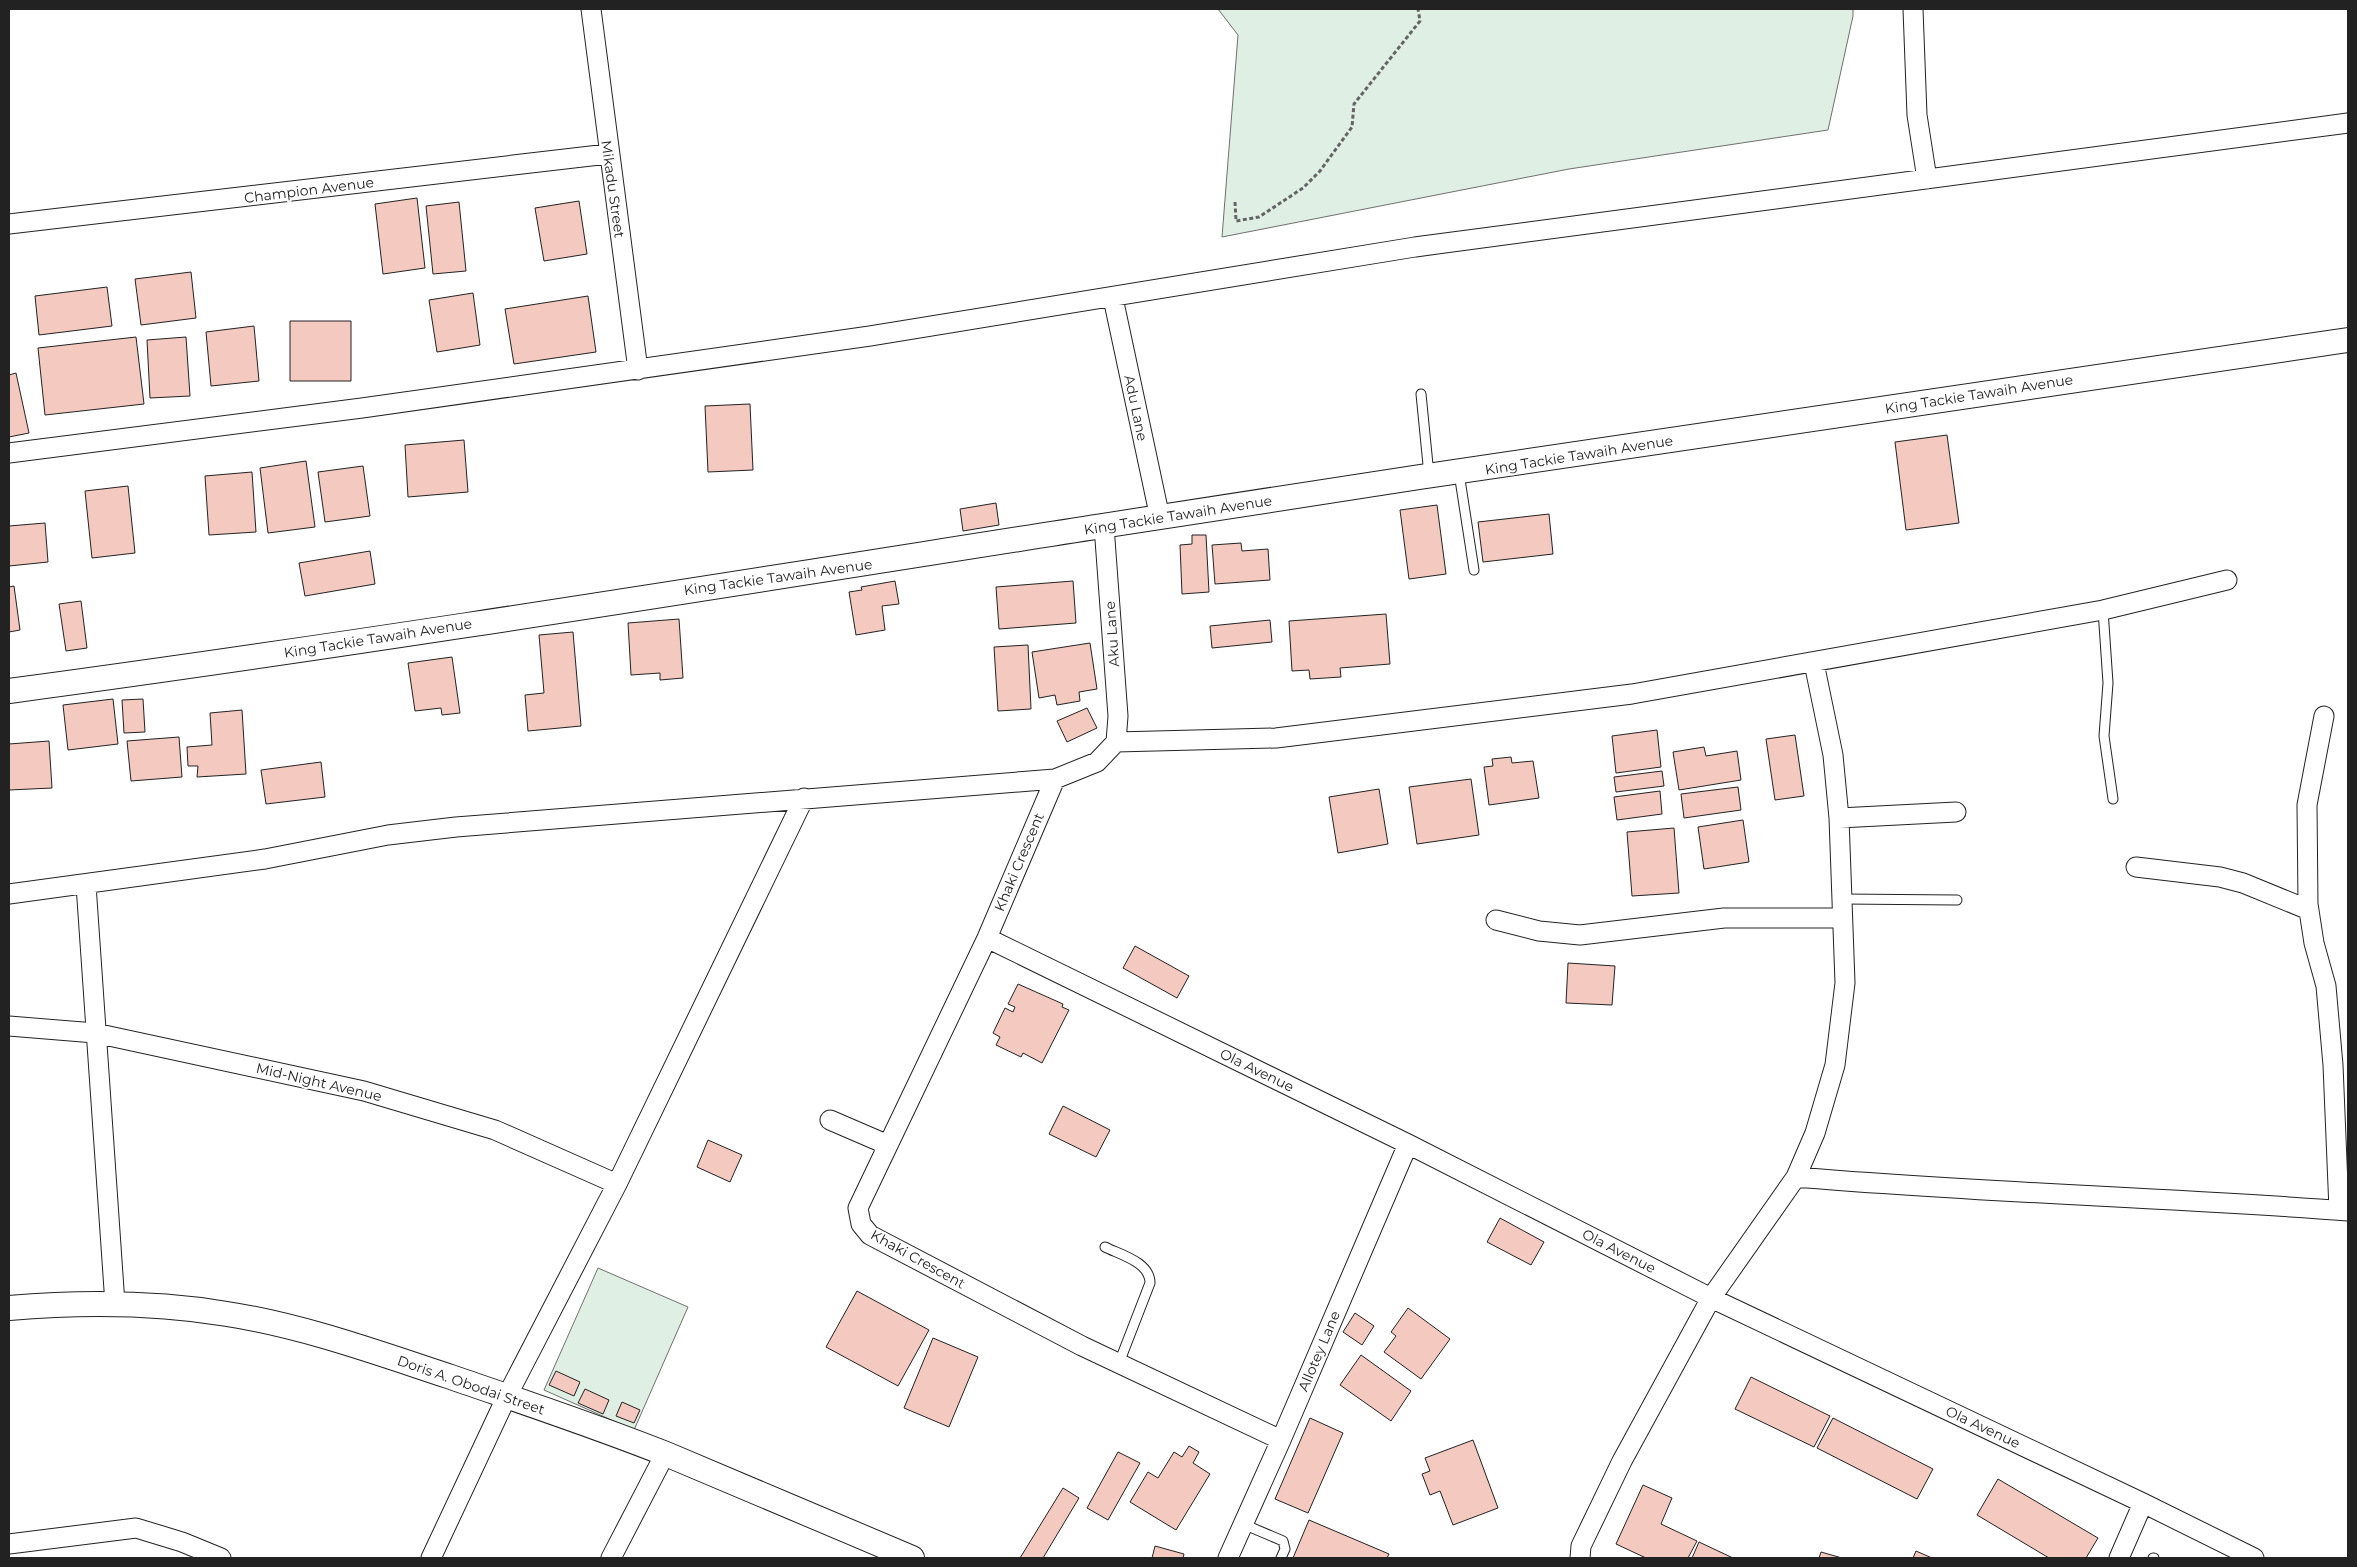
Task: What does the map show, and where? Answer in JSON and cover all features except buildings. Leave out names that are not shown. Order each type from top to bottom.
[{"type":"street","name":"Mikadu Street","points":[[591,9],[608,154],[638,370]]},
{"type":"street","points":[[1913,9],[1917,115],[1926,179]]},
{"type":"street","points":[[9,453],[638,370],[1112,298],[1415,247],[2348,123]]},
{"type":"street","name":"Champion Avenue","points":[[9,224],[608,154]]},
{"type":"street","name":"Adu Lane","points":[[1112,298],[1160,518]]},
{"type":"street","name":"King Tackie Tawaih Avenue","points":[[9,691],[246,659],[1104,526],[2348,340]]},
{"type":"street","name":"Aku Lane","points":[[1104,526],[1118,716],[1116,742]]},
{"type":"street","points":[[9,894],[265,859],[408,832],[804,798],[1055,779],[1096,762],[1116,742],[1276,738],[1632,694],[2103,610],[2227,580]]},
{"type":"street","points":[[1580,1558],[1581,1546],[1622,1460],[1711,1298],[1796,1177],[1815,1133],[1835,1065],[1845,982],[1839,818],[1832,755],[1814,663]]},
{"type":"street","points":[[1796,1177],[1927,1188],[2110,1196],[2344,1211],[2326,986],[2314,942],[2309,910],[2307,805],[2324,716]]},
{"type":"street","name":"Khaki Crescent","points":[[1055,779],[987,938],[858,1208],[861,1224],[870,1235],[1119,1363],[1281,1440]]},
{"type":"street","points":[[431,1558],[507,1396],[617,1184],[804,798]]},
{"type":"street","points":[[1839,818],[1956,812]]},
{"type":"street","points":[[2136,867],[2220,877],[2243,883],[2309,910]]},
{"type":"street","points":[[86,884],[115,1304]]},
{"type":"street","points":[[1496,920],[1539,931],[1580,935],[1724,918],[1842,918]]},
{"type":"street","name":"Ola Avenue","points":[[987,938],[1408,1144],[1711,1298],[2143,1503],[2254,1558]]},
{"type":"street","name":"Mid-Night Avenue","points":[[9,1026],[95,1033],[364,1091],[444,1113],[495,1130],[617,1184]]},
{"type":"street","points":[[830,1120],[888,1145]]},
{"type":"street","name":"Allotey Lane","points":[[1228,1558],[1281,1440],[1408,1144]]},
{"type":"street","name":"Doris A. Obodai Street","points":[[9,1308],[78,1303],[115,1304],[227,1314],[303,1330],[507,1396],[664,1454],[912,1558]]},
{"type":"street","points":[[611,1558],[664,1454]]},
{"type":"street","points":[[2119,1558],[2143,1503]]},
{"type":"street","points":[[9,1544],[136,1528],[182,1542],[221,1558]]},
{"type":"lane","points":[[1421,394],[1429,477]]},
{"type":"lane","points":[[1459,473],[1474,570]]},
{"type":"lane","points":[[2103,610],[2108,683],[2104,736],[2113,799]]},
{"type":"lane","points":[[1842,899],[1957,900]]},
{"type":"lane","points":[[1105,1247],[1143,1266],[1150,1276],[1150,1283],[1119,1363]]},
{"type":"lane","points":[[1244,1524],[1283,1541],[1285,1549],[1280,1558]]},
{"type":"path","points":[[1235,202],[1236,221],[1259,217],[1303,188],[1320,171],[1352,127],[1354,104],[1420,21],[1418,9]]},
{"type":"green space","points":[[1218,9],[1853,9],[1853,16],[1828,130],[1569,169],[1222,237],[1238,35]]},
{"type":"green space","points":[[598,1268],[688,1307],[634,1430],[544,1390]]}]
